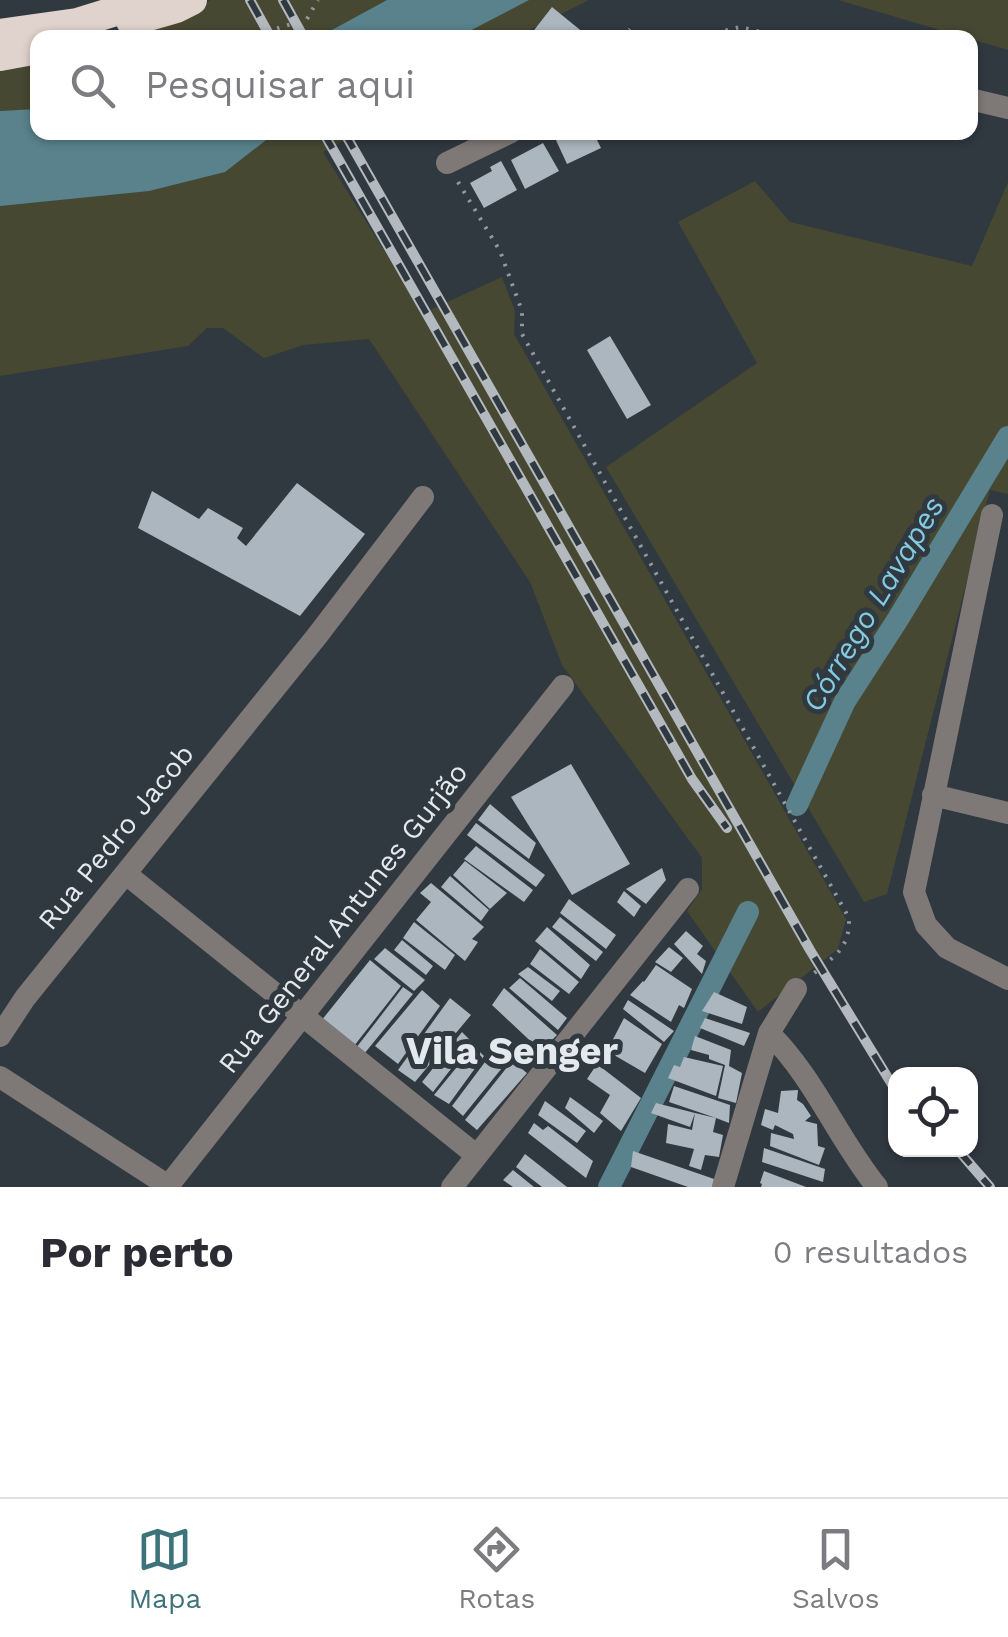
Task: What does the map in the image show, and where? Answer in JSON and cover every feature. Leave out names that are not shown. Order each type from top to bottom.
[{"type":"highway","points":[[0,34],[77,23],[152,0]]},
{"type":"highway","points":[[103,30],[192,0]]},
{"type":"highway","points":[[0,56],[30,50]]},
{"type":"street","points":[[978,102],[1008,108]]},
{"type":"street","points":[[447,163],[494,140]]},
{"type":"street","name":"Rua Pedro Jacob","points":[[0,1036],[26,998],[424,497]]},
{"type":"street","points":[[993,516],[914,892],[926,925],[947,948],[1008,979]]},
{"type":"street","name":"Rua General Antunes Gurjão","points":[[169,1187],[564,686]]},
{"type":"street","points":[[932,795],[1008,813]]},
{"type":"street","points":[[126,874],[476,1155]]},
{"type":"street","points":[[452,1187],[688,888]]},
{"type":"street","points":[[723,1187],[769,1034],[796,989]]},
{"type":"street","points":[[769,1034],[809,1084],[858,1164],[877,1187]]},
{"type":"street","points":[[0,1077],[169,1187]]},
{"type":"path","points":[[272,30],[307,19],[318,0]]},
{"type":"path","points":[[728,30],[753,30]]},
{"type":"path","points":[[447,163],[500,251],[522,310],[522,334],[849,918],[850,935],[840,951],[796,989]]},
{"type":"green space","points":[[211,0],[589,0],[530,30],[134,30],[176,17]]},
{"type":"green space","points":[[838,0],[1008,0],[1008,50],[978,41],[978,30],[940,30]]},
{"type":"green space","points":[[30,58],[30,140],[345,140],[323,152],[423,313],[502,277],[515,311],[514,334],[846,919],[838,949],[758,1012],[687,911],[702,889],[702,858],[562,665],[530,582],[369,339],[303,345],[264,358],[223,328],[207,328],[188,346],[0,376],[0,64]]},
{"type":"green space","points":[[755,181],[790,222],[972,266],[1008,182],[1008,494],[990,490],[887,894],[864,902],[606,467],[757,363],[678,222]]},
{"type":"water","points":[[387,0],[529,0],[471,30],[332,30]]},
{"type":"water","points":[[30,109],[30,140],[266,140],[225,172],[149,191],[0,206],[0,111]]},
{"type":"building","points":[[552,7],[580,30],[534,30]]},
{"type":"building","points":[[556,140],[597,140],[601,148],[567,164]]},
{"type":"building","points":[[543,143],[559,171],[525,189],[511,160]]},
{"type":"building","points":[[501,161],[517,190],[484,208],[470,183]]},
{"type":"building","points":[[610,336],[651,405],[627,419],[587,350]]},
{"type":"building","points":[[297,483],[365,534],[300,616],[138,528],[152,491],[199,519],[208,508],[243,528],[237,538],[246,546]]},
{"type":"building","points":[[571,764],[630,864],[572,895],[511,797]]},
{"type":"building","points":[[490,804],[536,843],[529,859],[478,820]]},
{"type":"building","points":[[476,823],[545,875],[536,887],[467,835]]},
{"type":"building","points":[[476,846],[533,890],[524,902],[464,859]]},
{"type":"building","points":[[465,861],[507,893],[490,909],[453,875]]},
{"type":"building","points":[[662,868],[666,880],[646,904],[626,889]]},
{"type":"building","points":[[450,876],[489,910],[481,921],[441,887]]},
{"type":"building","points":[[431,883],[484,927],[472,939],[478,942],[465,961],[416,920],[431,902],[420,893]]},
{"type":"building","points":[[624,891],[641,906],[634,917],[617,902]]},
{"type":"building","points":[[569,899],[616,935],[606,949],[560,913]]},
{"type":"building","points":[[560,917],[603,952],[596,961],[552,927]]},
{"type":"building","points":[[414,922],[455,955],[445,970],[403,938]]},
{"type":"building","points":[[547,927],[590,965],[581,979],[535,941]]},
{"type":"building","points":[[686,931],[703,946],[697,954],[706,961],[702,974],[674,944]]},
{"type":"building","points":[[402,940],[433,966],[426,975],[394,950]]},
{"type":"building","points":[[669,947],[683,958],[671,972],[655,962]]},
{"type":"building","points":[[385,948],[425,980],[414,991],[374,959]]},
{"type":"building","points":[[540,949],[579,982],[569,994],[530,964]]},
{"type":"building","points":[[370,960],[401,986],[354,1046],[321,1021]]},
{"type":"building","points":[[656,965],[692,989],[684,1008],[679,1005],[671,1022],[630,995]]},
{"type":"building","points":[[528,967],[560,991],[552,1001],[518,974]]},
{"type":"building","points":[[520,978],[567,1018],[558,1030],[509,988]]},
{"type":"building","points":[[403,987],[413,994],[364,1054],[356,1048]]},
{"type":"building","points":[[504,988],[557,1035],[541,1051],[492,1005]]},
{"type":"building","points":[[422,990],[440,1006],[398,1064],[375,1046]]},
{"type":"building","points":[[714,992],[747,1007],[742,1024],[702,1011]]},
{"type":"building","points":[[450,998],[471,1015],[415,1082],[398,1070]]},
{"type":"building","points":[[628,1000],[674,1031],[664,1042],[623,1009]]},
{"type":"building","points":[[624,1018],[662,1044],[645,1073],[607,1051]]},
{"type":"building","points":[[705,1018],[750,1033],[744,1046],[700,1028]]},
{"type":"building","points":[[462,1032],[472,1042],[433,1092],[422,1082]]},
{"type":"building","points":[[695,1036],[731,1050],[729,1066],[742,1073],[736,1103],[718,1098],[725,1065],[691,1050]]},
{"type":"building","points":[[474,1046],[484,1056],[449,1104],[434,1095]]},
{"type":"building","points":[[684,1057],[723,1066],[716,1096],[668,1078],[674,1065],[680,1067]]},
{"type":"building","points":[[488,1058],[502,1068],[463,1116],[452,1106]]},
{"type":"building","points":[[512,1061],[527,1073],[477,1130],[465,1120]]},
{"type":"building","points":[[597,1064],[641,1098],[621,1131],[600,1113],[610,1095],[587,1079]]},
{"type":"building","points":[[674,1086],[730,1105],[729,1123],[669,1102]]},
{"type":"building","points":[[798,1090],[797,1100],[811,1116],[805,1121],[817,1124],[818,1146],[825,1148],[819,1165],[770,1146],[771,1133],[794,1139],[793,1134],[775,1125],[773,1130],[761,1125],[765,1109],[778,1113],[781,1091]]},
{"type":"building","points":[[570,1097],[603,1121],[594,1133],[565,1108]]},
{"type":"building","points":[[545,1101],[586,1131],[577,1143],[538,1115]]},
{"type":"building","points":[[656,1103],[695,1113],[690,1127],[651,1113]]},
{"type":"building","points":[[695,1113],[716,1118],[713,1132],[723,1135],[719,1157],[705,1155],[701,1170],[689,1166],[694,1149],[666,1143],[668,1124],[692,1130]]},
{"type":"building","points":[[534,1123],[543,1130],[548,1126],[593,1161],[586,1178],[528,1133]]},
{"type":"building","points":[[764,1148],[825,1169],[823,1182],[762,1162]]},
{"type":"building","points":[[633,1151],[717,1180],[715,1187],[688,1187],[631,1167]]},
{"type":"building","points":[[525,1154],[567,1187],[542,1187],[516,1167]]},
{"type":"building","points":[[513,1170],[534,1187],[513,1187],[503,1180]]},
{"type":"building","points":[[764,1171],[806,1187],[761,1187]]},
{"type":"waterway","name":"Córrego Lavapes","points":[[797,805],[845,701],[1008,437]]},
{"type":"waterway","points":[[609,1187],[748,912]]},
{"type":"railway","points":[[250,0],[267,30]]},
{"type":"railway","points":[[283,0],[300,30]]},
{"type":"railway","points":[[328,140],[692,779],[727,828]]},
{"type":"railway","points":[[349,140],[810,950],[888,1078]]},
{"type":"railway","points":[[964,1157],[990,1187]]},
{"type":"district","name":"Vila Senger","points":[[512,1051]]}]
